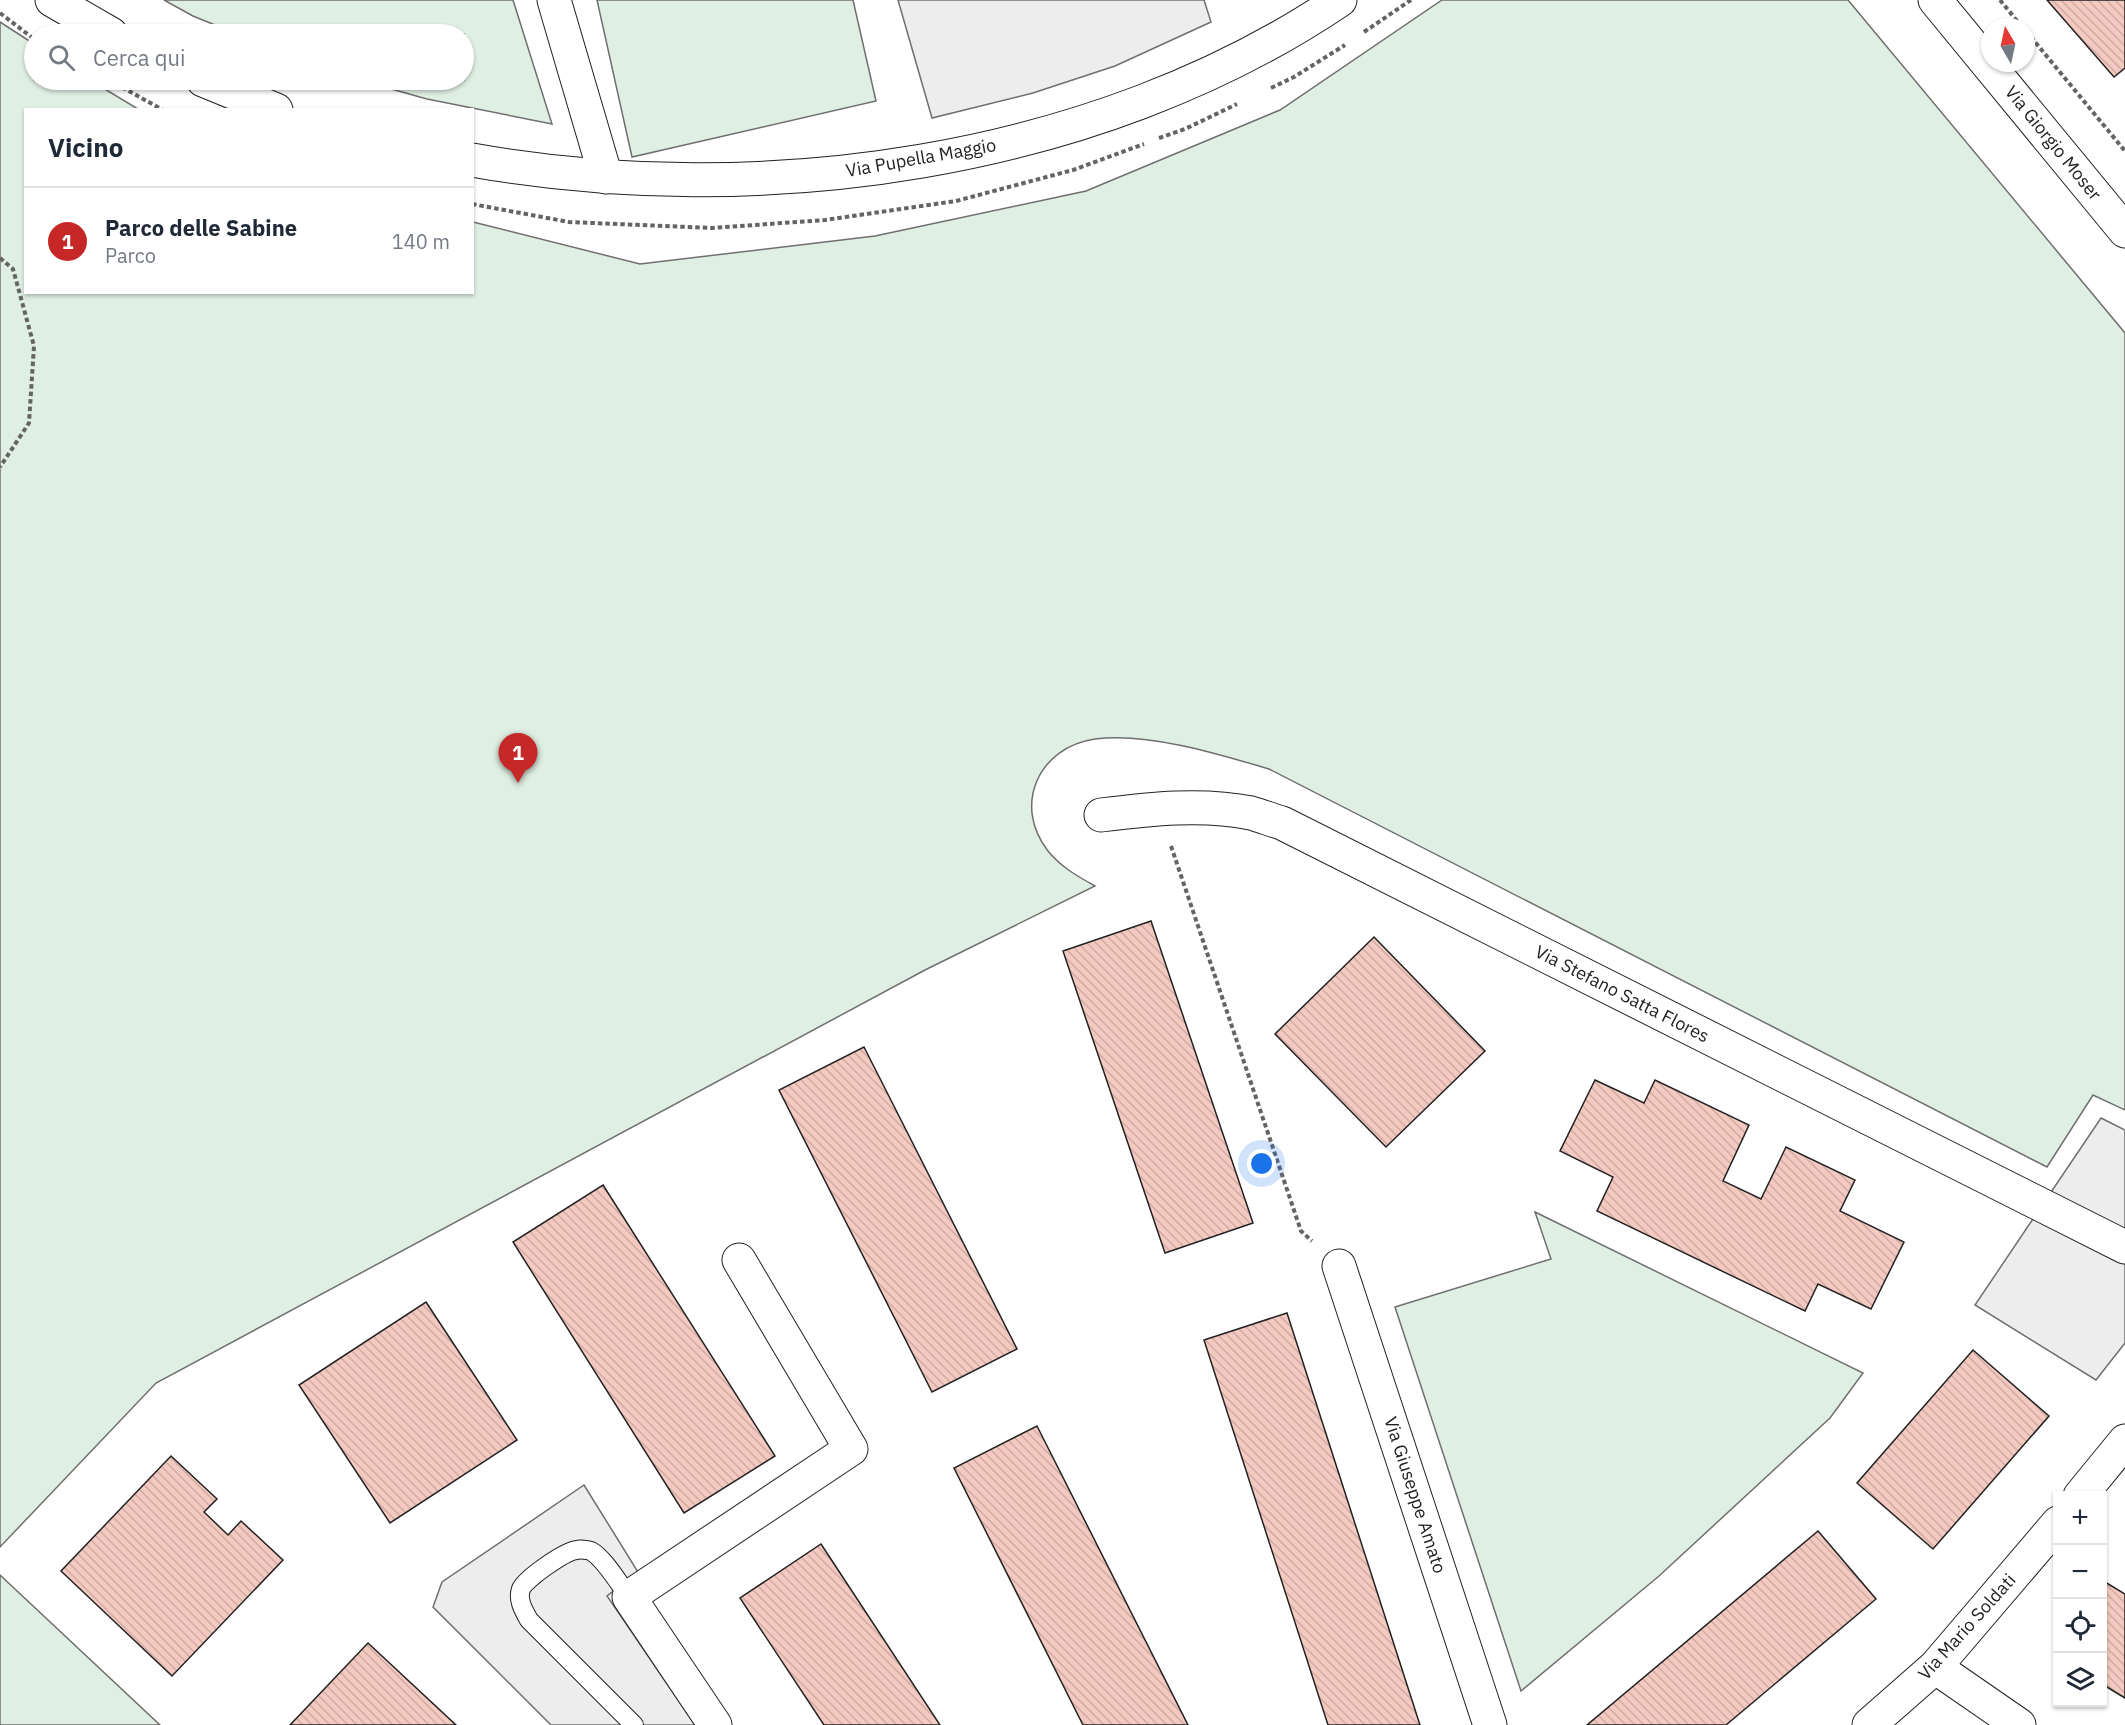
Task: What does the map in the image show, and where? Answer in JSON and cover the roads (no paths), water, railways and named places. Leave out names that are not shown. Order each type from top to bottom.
[{"type":"street","points":[[52,0],[94,24]]},
{"type":"street","points":[[554,0],[606,177]]},
{"type":"street","name":"Via Giorgio Moser","points":[[1935,0],[2125,231]]},
{"type":"street","name":"Via Pupella Maggio","points":[[474,160],[521,169],[682,181],[832,173],[992,147],[1057,130],[1128,107],[1182,85],[1269,44],[1332,2]]},
{"type":"street","points":[[227,90],[271,108]]},
{"type":"street","name":"Via Stefano Satta Flores","points":[[1101,815],[1158,808],[1219,809],[1251,814],[1282,823],[2125,1247]]},
{"type":"street","points":[[715,1725],[629,1598],[851,1449],[739,1260]]},
{"type":"street","name":"Via Giuseppe Amato","points":[[1339,1266],[1490,1725]]},
{"type":"street","points":[[2084,1491],[2125,1441]]},
{"type":"street","name":"Via Mario Soldati","points":[[1869,1725],[1935,1667],[2053,1529]]},
{"type":"street","points":[[1935,1667],[2019,1725]]},
{"type":"lane","points":[[629,1598],[600,1560],[590,1551],[578,1549],[565,1554],[528,1581],[520,1590],[520,1604],[529,1620],[634,1725]]},
{"type":"place","name":"Parco delle Sabine","points":[[518,783]]}]
